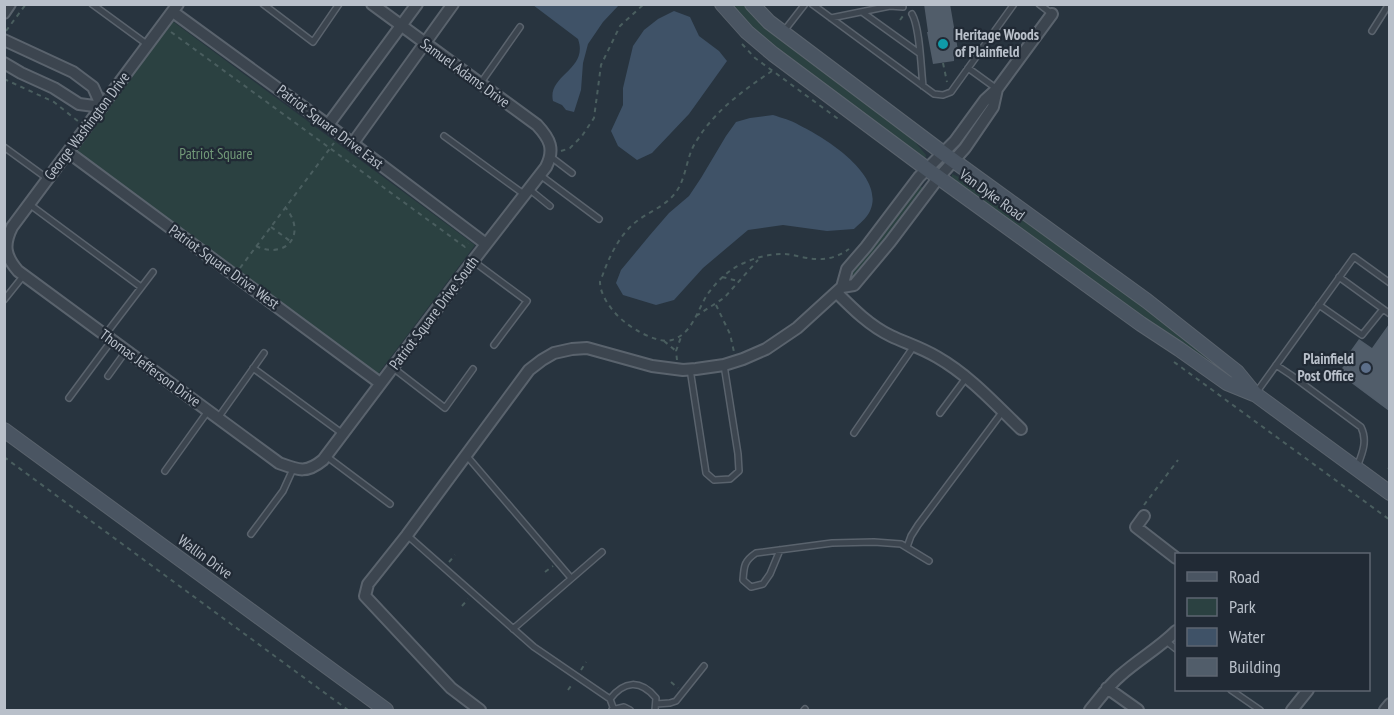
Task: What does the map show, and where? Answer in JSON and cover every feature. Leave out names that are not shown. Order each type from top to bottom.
[{"type":"street","points":[[4,13],[10,4]]},
{"type":"street","name":"Samuel Adams Drive","points":[[372,4],[537,125],[546,135],[550,152]]},
{"type":"street","points":[[328,125],[417,4]]},
{"type":"street","points":[[353,143],[453,4]]},
{"type":"street","name":"Van Dyke Road","points":[[722,4],[747,32],[773,54],[927,169],[1141,324],[1227,383],[1255,394],[1389,493]]},
{"type":"street","name":"Van Dyke Road","points":[[752,4],[783,33],[948,157],[1147,300],[1238,372],[1255,394]]},
{"type":"street","name":"George Washington Drive","points":[[6,251],[7,237],[12,227],[176,8]]},
{"type":"street","name":"Patriot Square Drive East","points":[[176,8],[486,244]]},
{"type":"street","points":[[480,711],[451,688],[365,596],[368,584],[407,535],[528,370],[555,353],[572,349],[587,348],[652,366],[690,369],[743,359],[766,349],[796,328],[840,290],[854,285],[939,177],[955,141],[985,100],[997,89],[1052,14]]},
{"type":"street","points":[[5,36],[73,72],[93,87],[102,107]]},
{"type":"street","points":[[4,63],[54,88],[79,104],[102,107]]},
{"type":"street","name":"Patriot Square Drive West","points":[[68,152],[381,383]]},
{"type":"street","name":"Patriot Square Drive South","points":[[299,469],[315,467],[326,456],[546,167],[550,152]]},
{"type":"street","points":[[840,290],[848,269],[919,177],[927,169],[948,157]]},
{"type":"street","name":"Thomas Jefferson Drive","points":[[6,251],[10,262],[24,275],[126,351],[279,463],[299,469]]},
{"type":"street","points":[[840,290],[868,322],[889,335],[937,356],[967,376],[1021,429]]},
{"type":"street","name":"Wallin Drive","points":[[4,430],[386,711]]},
{"type":"street","points":[[1144,511],[1136,527],[1175,557]]},
{"type":"street","points":[[1090,711],[1119,675],[1175,632]]},
{"type":"street","points":[[1107,688],[1138,711]]},
{"type":"street","points":[[1292,711],[1307,691]]},
{"type":"street","points":[[1384,711],[1389,704]]},
{"type":"lane","points":[[92,4],[148,45]]},
{"type":"lane","points":[[263,4],[313,42],[339,4]]},
{"type":"lane","points":[[783,33],[805,4]]},
{"type":"lane","points":[[812,4],[934,94],[943,95],[951,92],[1014,4]]},
{"type":"lane","points":[[1039,4],[1052,14]]},
{"type":"lane","points":[[1372,31],[1389,4]]},
{"type":"lane","points":[[831,18],[890,6],[903,7]]},
{"type":"lane","points":[[862,12],[919,53]]},
{"type":"lane","points":[[912,14],[916,28],[923,86]]},
{"type":"lane","points":[[480,84],[520,27]]},
{"type":"lane","points":[[968,68],[997,89]]},
{"type":"lane","points":[[444,136],[550,206]]},
{"type":"lane","points":[[4,147],[48,179]]},
{"type":"lane","points":[[550,152],[572,173]]},
{"type":"lane","points":[[540,175],[599,219]]},
{"type":"lane","points":[[29,204],[141,287]]},
{"type":"lane","points":[[1255,394],[1354,257],[1389,283]]},
{"type":"lane","points":[[473,261],[527,301],[494,345]]},
{"type":"lane","points":[[69,398],[153,272]]},
{"type":"lane","points":[[4,300],[24,275]]},
{"type":"lane","points":[[1339,277],[1389,314]]},
{"type":"lane","points":[[1319,305],[1362,335],[1383,309]]},
{"type":"lane","points":[[854,433],[914,346]]},
{"type":"lane","points":[[108,376],[126,351]]},
{"type":"lane","points":[[218,418],[264,353]]},
{"type":"lane","points":[[690,369],[706,473],[714,480],[730,480],[739,471],[724,364]]},
{"type":"lane","points":[[1276,365],[1361,427],[1364,445],[1356,468]]},
{"type":"lane","points":[[392,367],[445,408],[473,369]]},
{"type":"lane","points":[[253,368],[343,434]]},
{"type":"lane","points":[[940,413],[967,376]]},
{"type":"lane","points":[[165,471],[208,411]]},
{"type":"lane","points":[[907,547],[918,525],[1003,411]]},
{"type":"lane","points":[[466,455],[571,578]]},
{"type":"lane","points":[[326,456],[390,504]]},
{"type":"lane","points":[[251,534],[299,469]]},
{"type":"lane","points":[[407,535],[534,647],[609,699],[612,710],[624,707],[630,711]]},
{"type":"lane","points":[[780,550],[764,584],[751,587],[743,580],[748,558],[756,553],[832,543],[902,544],[929,561]]},
{"type":"lane","points":[[513,629],[602,552]]},
{"type":"lane","points":[[1166,641],[1175,648]]},
{"type":"lane","points":[[609,699],[626,685],[637,685],[648,689],[656,698],[656,707],[676,701],[704,666]]},
{"type":"lane","points":[[1232,691],[1260,711]]},
{"type":"path","points":[[5,36],[26,4]]},
{"type":"path","points":[[561,151],[570,148],[582,136],[594,118],[601,65],[620,26],[644,4]]},
{"type":"path","points":[[900,20],[903,16]]},
{"type":"path","points":[[171,32],[465,247]]},
{"type":"path","points":[[943,63],[947,82]]},
{"type":"path","points":[[676,351],[664,341],[647,335],[624,322],[608,305],[599,281],[611,253],[628,230],[636,222],[660,208],[676,191],[694,146],[716,115],[772,70]]},
{"type":"path","points":[[4,79],[54,102],[77,121]]},
{"type":"path","points":[[234,275],[340,134]]},
{"type":"path","points":[[256,246],[263,250],[275,250],[288,244],[294,236],[293,216],[285,207]]},
{"type":"path","points":[[271,226],[290,241]]},
{"type":"path","points":[[664,341],[674,340],[687,331],[707,296],[722,277],[736,267],[759,258],[786,254],[822,260],[831,259],[852,248]]},
{"type":"path","points":[[696,316],[724,298],[759,258]]},
{"type":"path","points":[[722,277],[738,281]]},
{"type":"path","points":[[716,305],[730,334],[734,353]]},
{"type":"path","points":[[677,363],[676,351],[681,336]]},
{"type":"path","points":[[4,457],[348,711]]},
{"type":"path","points":[[1144,511],[1178,460]]},
{"type":"path","points":[[448,562],[455,555]]},
{"type":"path","points":[[545,572],[553,566]]},
{"type":"path","points":[[462,606],[468,599]]},
{"type":"path","points":[[580,670],[586,662]]},
{"type":"path","points":[[568,690],[574,682]]},
{"type":"path","points":[[671,682],[679,688]]},
{"type":"green space","points":[[727,5],[745,5],[906,131],[926,155],[925,160],[767,44]]},
{"type":"green space","name":"Patriot Square","points":[[171,20],[475,245],[378,374],[74,150]]},
{"type":"green space","points":[[952,174],[1008,212],[1046,233],[1147,307],[1238,380],[1194,350],[1143,321],[952,179]]},
{"type":"green space","points":[[918,186],[922,187],[922,190],[858,273],[848,282],[850,274]]},
{"type":"water","points":[[533,5],[619,5],[603,22],[588,44],[583,63],[581,90],[574,112],[566,110],[562,105],[553,101],[553,92],[561,78],[578,58],[580,49],[578,39]]},
{"type":"water","points":[[674,11],[690,17],[699,36],[719,51],[727,61],[689,114],[652,153],[637,160],[618,146],[611,131],[623,105],[623,88],[633,46],[644,30],[658,19]]},
{"type":"water","points":[[773,115],[793,122],[824,139],[851,160],[862,172],[873,198],[867,216],[854,229],[827,231],[783,225],[748,230],[703,268],[674,300],[656,305],[623,295],[616,283],[621,270],[669,213],[689,196],[736,122]]},
{"type":"building","name":"Heritage Woods of Plainfield","points":[[924,4],[950,4],[959,56],[954,57],[954,61],[933,64]]},
{"type":"building","name":"Plainfield Post Office","points":[[1389,324],[1389,411],[1338,373],[1347,362],[1344,360],[1359,339],[1372,348]]},
{"type":"place","name":"Heritage Woods of Plainfield","points":[[943,44]]},
{"type":"place","name":"Plainfield Post Office","points":[[1366,368]]}]
